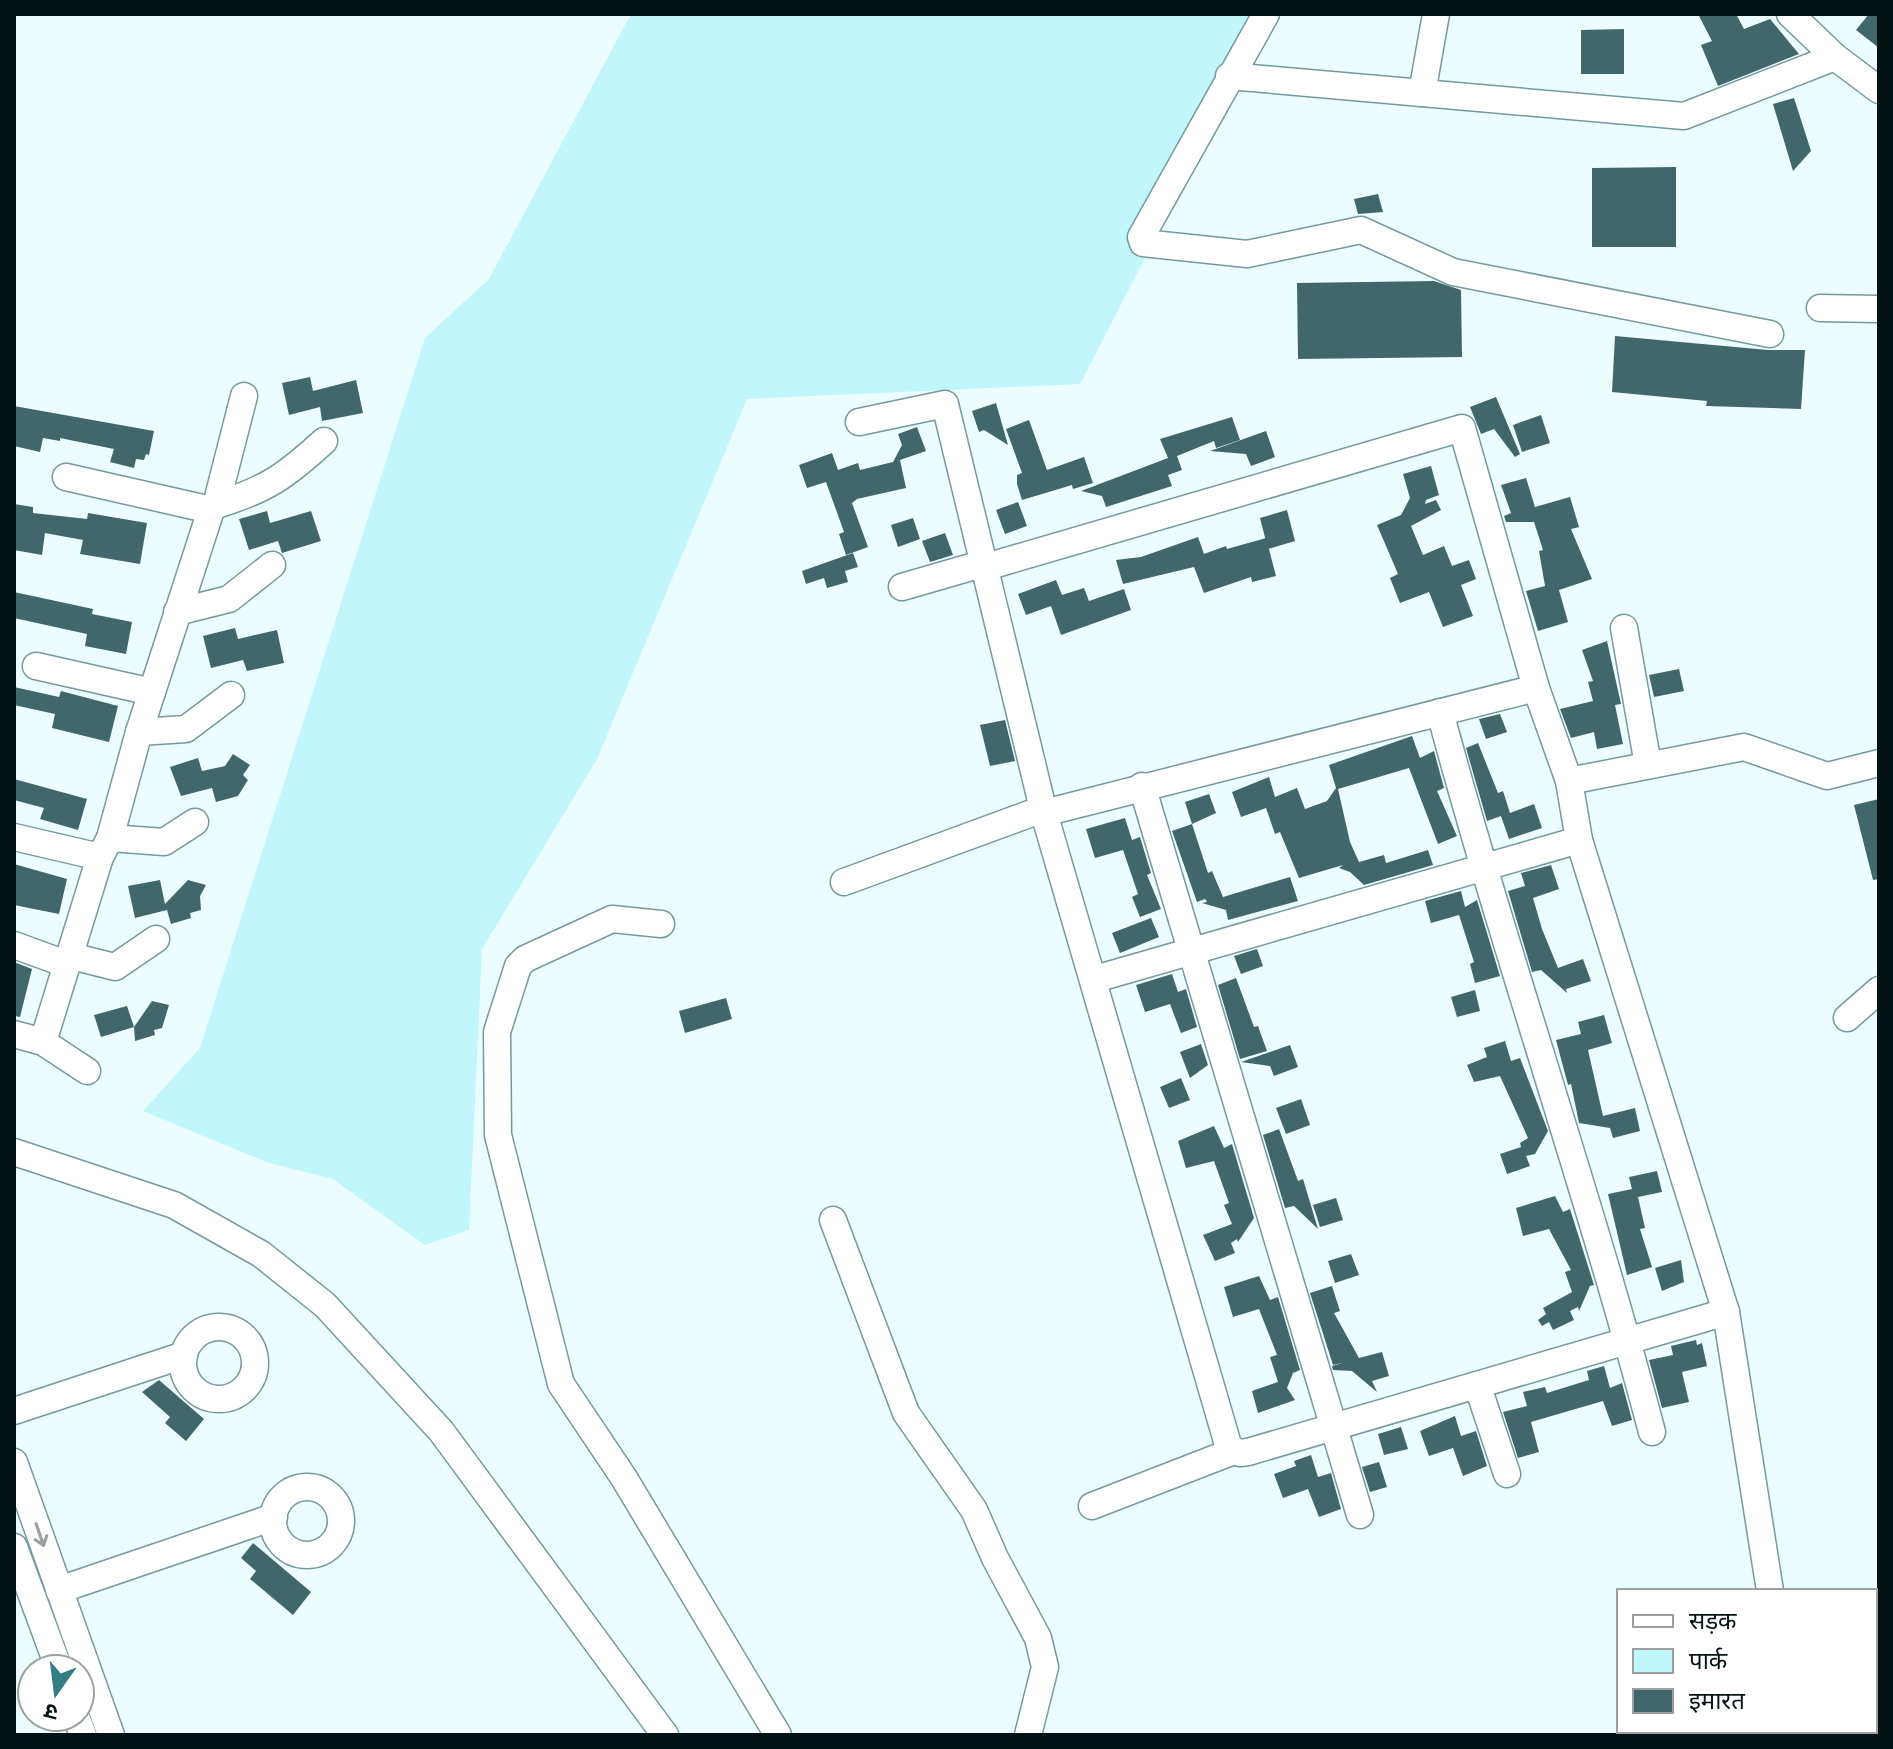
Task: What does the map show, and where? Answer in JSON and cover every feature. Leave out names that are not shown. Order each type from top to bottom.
[{"type":"street","points":[[1266,14],[1141,237],[1143,243],[1247,254],[1361,230],[1453,272],[1770,334]]},
{"type":"street","points":[[1422,93],[1436,14]]},
{"type":"street","points":[[1790,14],[1835,57],[1879,90]]},
{"type":"street","points":[[1229,76],[1684,116],[1835,57]]},
{"type":"street","points":[[1820,308],[1879,309]]},
{"type":"street","points":[[43,1042],[177,612],[214,508],[244,396]]},
{"type":"street","points":[[859,422],[945,404],[1044,811],[1227,1442],[1234,1451]]},
{"type":"street","points":[[902,587],[1462,428],[1536,688],[1569,781],[1579,840],[1726,1312],[1770,1589]]},
{"type":"street","points":[[66,477],[214,508],[258,493],[293,470],[324,441]]},
{"type":"street","points":[[177,612],[229,599],[272,565]]},
{"type":"street","points":[[1624,628],[1648,765]]},
{"type":"street","points":[[36,666],[152,692]]},
{"type":"street","points":[[844,882],[1044,811],[1536,688]]},
{"type":"street","points":[[139,732],[186,729],[231,695]]},
{"type":"street","points":[[1440,712],[1482,870],[1627,1339],[1652,1432]]},
{"type":"street","points":[[1569,781],[1744,747],[1827,776],[1879,763]]},
{"type":"street","points":[[1142,786],[1360,1515]]},
{"type":"street","points":[[14,837],[105,848],[164,842],[195,822]]},
{"type":"street","points":[[1095,979],[1579,840]]},
{"type":"street","points":[[661,924],[625,919],[598,923],[518,966],[496,1040],[501,1152],[561,1384],[624,1478],[778,1735]]},
{"type":"street","points":[[14,945],[68,960],[115,967],[156,939]]},
{"type":"street","points":[[1847,1018],[1879,987]]},
{"type":"street","points":[[14,1034],[43,1042],[87,1071]]},
{"type":"street","points":[[14,1152],[174,1205],[261,1254],[325,1305],[441,1431],[665,1735]]},
{"type":"street","points":[[833,1220],[906,1413],[974,1510],[995,1558],[1038,1638],[1045,1676],[1028,1735]]},
{"type":"street","points":[[1092,1506],[1234,1451],[1248,1452],[1335,1428],[1726,1312]]},
{"type":"street","points":[[14,1411],[184,1355]]},
{"type":"street","points":[[1478,1387],[1507,1474]]},
{"type":"street","points":[[14,1462],[111,1735]]},
{"type":"street","points":[[59,1590],[274,1517]]},
{"type":"street","points":[[14,1547],[53,1653]]},
{"type":"green space","points":[[631,14],[1271,14],[1080,384],[747,399],[597,759],[482,949],[469,1230],[425,1245],[333,1179],[269,1163],[143,1111],[200,1048],[425,338],[489,279]]},
{"type":"building","points":[[1698,14],[1736,14],[1744,29],[1770,19],[1799,54],[1718,86],[1701,45],[1712,41]]},
{"type":"building","points":[[1869,14],[1879,14],[1879,48],[1856,30]]},
{"type":"building","points":[[1624,29],[1624,74],[1581,74],[1581,30]]},
{"type":"building","points":[[1794,98],[1811,151],[1793,171],[1773,104]]},
{"type":"building","points":[[1676,167],[1676,247],[1592,247],[1592,168]]},
{"type":"building","points":[[1378,194],[1383,212],[1358,214],[1354,199]]},
{"type":"building","points":[[1434,281],[1461,290],[1462,357],[1298,359],[1297,283]]},
{"type":"building","points":[[1615,336],[1768,350],[1805,350],[1801,409],[1706,406],[1707,401],[1612,392]]},
{"type":"building","points":[[310,377],[313,391],[356,380],[363,413],[322,421],[320,407],[289,415],[282,383]]},
{"type":"building","points":[[1496,397],[1520,454],[1515,457],[1494,429],[1481,434],[1470,407]]},
{"type":"building","points":[[996,403],[1008,445],[984,430],[979,432],[972,411]]},
{"type":"building","points":[[14,406],[154,431],[149,455],[146,454],[144,460],[136,459],[134,468],[110,462],[114,449],[60,438],[60,441],[43,438],[40,452],[14,446]]},
{"type":"building","points":[[1541,415],[1550,443],[1522,452],[1513,425]]},
{"type":"building","points":[[1232,417],[1240,440],[1216,448],[1214,441],[1177,456],[1182,470],[1168,475],[1172,486],[1106,507],[1102,496],[1081,491],[1168,458],[1160,439]]},
{"type":"building","points":[[1029,420],[1047,470],[1084,457],[1093,483],[1073,489],[1072,485],[1022,500],[1017,475],[1022,473],[1006,429]]},
{"type":"building","points":[[917,427],[926,451],[900,460],[906,488],[857,499],[852,503],[868,547],[846,555],[839,534],[844,532],[826,482],[807,488],[799,465],[832,453],[838,470],[858,463],[860,470],[893,462],[902,445],[898,434]]},
{"type":"building","points":[[1266,431],[1275,457],[1251,466],[1246,454],[1210,451]]},
{"type":"building","points":[[1431,466],[1439,495],[1426,500],[1425,504],[1436,500],[1441,510],[1411,526],[1423,555],[1444,546],[1452,566],[1469,560],[1476,579],[1461,585],[1473,616],[1443,627],[1429,592],[1400,603],[1390,578],[1398,574],[1377,525],[1401,515],[1410,498],[1403,474]]},
{"type":"building","points":[[1526,478],[1535,507],[1570,497],[1579,527],[1571,529],[1592,579],[1559,590],[1568,622],[1538,631],[1526,591],[1545,586],[1539,551],[1543,550],[1534,522],[1506,522],[1504,516],[1511,513],[1501,485]]},
{"type":"building","points":[[1018,502],[1027,526],[1005,534],[996,510]]},
{"type":"building","points":[[14,504],[33,507],[33,513],[87,519],[88,513],[147,523],[140,564],[80,554],[83,540],[45,533],[42,555],[14,550]]},
{"type":"building","points":[[1287,510],[1295,541],[1268,549],[1260,518]]},
{"type":"building","points":[[267,511],[270,523],[311,511],[321,541],[282,553],[278,541],[249,550],[239,519]]},
{"type":"building","points":[[913,518],[920,539],[898,547],[891,525]]},
{"type":"building","points":[[945,533],[953,555],[930,562],[922,541]]},
{"type":"building","points":[[1198,537],[1204,554],[1266,538],[1276,576],[1252,582],[1251,577],[1204,593],[1194,567],[1123,584],[1116,560],[1141,557]]},
{"type":"building","points":[[853,553],[858,567],[845,571],[848,582],[827,588],[824,578],[806,584],[802,571]]},
{"type":"building","points":[[1056,580],[1062,595],[1084,588],[1089,601],[1124,589],[1131,610],[1061,635],[1051,606],[1026,615],[1018,594]]},
{"type":"building","points":[[14,592],[93,609],[92,614],[132,622],[126,654],[85,646],[87,634],[14,618]]},
{"type":"building","points":[[235,628],[238,639],[277,630],[284,663],[247,671],[243,660],[211,668],[203,636]]},
{"type":"building","points":[[1607,641],[1621,704],[1615,705],[1623,744],[1597,749],[1594,732],[1571,738],[1560,709],[1593,701],[1588,682],[1593,681],[1582,650]]},
{"type":"building","points":[[1679,669],[1684,691],[1654,697],[1649,675]]},
{"type":"building","points":[[14,687],[59,697],[61,691],[118,706],[109,742],[52,728],[55,714],[14,705]]},
{"type":"building","points":[[1500,714],[1507,732],[1486,739],[1479,719]]},
{"type":"building","points":[[1005,720],[1015,761],[990,766],[980,725]]},
{"type":"building","points":[[1412,736],[1420,758],[1434,751],[1444,788],[1437,791],[1457,836],[1438,844],[1409,768],[1338,789],[1350,842],[1359,862],[1384,855],[1386,863],[1428,850],[1433,865],[1364,885],[1350,872],[1339,868],[1343,865],[1299,878],[1280,832],[1275,834],[1266,808],[1241,817],[1232,792],[1269,777],[1275,797],[1297,788],[1305,809],[1327,801],[1336,788],[1329,765]]},
{"type":"building","points":[[1478,743],[1498,793],[1503,791],[1510,813],[1534,804],[1542,828],[1509,839],[1501,816],[1487,821],[1466,748]]},
{"type":"building","points":[[233,754],[250,765],[243,775],[248,780],[238,796],[216,802],[212,788],[181,796],[170,767],[198,758],[202,771],[225,766]]},
{"type":"building","points":[[14,779],[87,799],[78,830],[40,819],[44,808],[14,800]]},
{"type":"building","points":[[1209,794],[1216,813],[1192,824],[1185,802]]},
{"type":"building","points":[[1879,799],[1879,879],[1873,880],[1854,805]]},
{"type":"building","points":[[1125,818],[1132,840],[1140,837],[1151,873],[1147,875],[1161,909],[1140,917],[1132,897],[1138,894],[1123,850],[1095,858],[1086,829]]},
{"type":"building","points":[[1192,824],[1208,873],[1212,871],[1223,897],[1290,877],[1298,901],[1228,920],[1226,910],[1202,903],[1207,902],[1205,899],[1197,902],[1172,831]]},
{"type":"building","points":[[14,864],[67,879],[59,914],[14,905]]},
{"type":"building","points":[[1551,865],[1559,889],[1533,898],[1542,929],[1558,968],[1583,959],[1591,981],[1566,989],[1567,993],[1541,970],[1532,972],[1508,891],[1525,886],[1521,873]]},
{"type":"building","points":[[160,880],[165,904],[188,880],[206,885],[200,896],[201,910],[190,913],[191,918],[171,924],[167,910],[135,918],[128,886]]},
{"type":"building","points":[[1461,891],[1465,907],[1477,900],[1500,976],[1475,983],[1470,964],[1474,962],[1459,915],[1431,923],[1425,901]]},
{"type":"building","points":[[1151,918],[1159,937],[1120,953],[1112,933]]},
{"type":"building","points":[[1257,949],[1263,966],[1241,974],[1234,956]]},
{"type":"building","points":[[14,962],[32,969],[20,1017],[14,1016]]},
{"type":"building","points":[[1172,974],[1178,992],[1186,989],[1197,1027],[1181,1033],[1170,1004],[1145,1012],[1136,985]]},
{"type":"building","points":[[1236,978],[1254,1027],[1258,1026],[1267,1051],[1240,1059],[1218,985]]},
{"type":"building","points":[[1475,990],[1480,1011],[1457,1017],[1451,997]]},
{"type":"building","points":[[726,998],[732,1019],[685,1033],[679,1011]]},
{"type":"building","points":[[152,1001],[169,1005],[162,1028],[154,1030],[155,1035],[135,1041],[134,1027]]},
{"type":"building","points":[[127,1006],[134,1027],[101,1037],[94,1015]]},
{"type":"building","points":[[1604,1015],[1612,1043],[1588,1050],[1603,1116],[1635,1108],[1640,1131],[1613,1138],[1610,1128],[1579,1123],[1571,1084],[1568,1085],[1556,1040],[1581,1034],[1578,1022]]},
{"type":"building","points":[[1505,1041],[1511,1061],[1520,1058],[1548,1131],[1535,1154],[1526,1156],[1530,1166],[1507,1174],[1500,1154],[1521,1147],[1520,1143],[1528,1138],[1500,1076],[1474,1082],[1467,1065],[1487,1057],[1484,1048]]},
{"type":"building","points":[[1201,1044],[1208,1065],[1190,1078],[1180,1052]]},
{"type":"building","points":[[1290,1045],[1298,1067],[1274,1076],[1270,1066],[1241,1062]]},
{"type":"building","points":[[1181,1078],[1190,1100],[1169,1108],[1160,1087]]},
{"type":"building","points":[[1301,1099],[1310,1125],[1286,1134],[1276,1108]]},
{"type":"building","points":[[1214,1126],[1224,1148],[1232,1144],[1254,1218],[1238,1242],[1237,1239],[1231,1243],[1235,1253],[1215,1261],[1203,1235],[1232,1224],[1224,1205],[1229,1203],[1214,1161],[1186,1168],[1178,1141]]},
{"type":"building","points":[[1279,1129],[1298,1181],[1303,1179],[1318,1229],[1294,1206],[1285,1208],[1263,1135]]},
{"type":"building","points":[[1657,1171],[1662,1192],[1638,1197],[1645,1228],[1640,1229],[1652,1267],[1627,1275],[1608,1194],[1632,1189],[1629,1177]]},
{"type":"building","points":[[1555,1196],[1563,1212],[1570,1209],[1594,1285],[1590,1286],[1579,1311],[1578,1307],[1570,1311],[1574,1320],[1553,1330],[1549,1322],[1542,1326],[1538,1320],[1546,1314],[1543,1308],[1572,1292],[1565,1272],[1571,1270],[1549,1229],[1523,1236],[1516,1208]]},
{"type":"building","points":[[1336,1198],[1343,1220],[1320,1227],[1313,1205]]},
{"type":"building","points":[[1351,1254],[1359,1275],[1335,1283],[1328,1261]]},
{"type":"building","points":[[1681,1260],[1684,1282],[1662,1291],[1655,1268]]},
{"type":"building","points":[[1259,1276],[1270,1300],[1278,1297],[1300,1370],[1293,1373],[1287,1388],[1295,1400],[1258,1413],[1252,1391],[1278,1382],[1270,1357],[1277,1355],[1259,1309],[1233,1317],[1224,1287]]},
{"type":"building","points":[[1332,1286],[1340,1311],[1334,1313],[1359,1358],[1382,1352],[1389,1376],[1372,1381],[1377,1392],[1352,1371],[1333,1370],[1332,1366],[1342,1363],[1333,1365],[1310,1293]]},
{"type":"building","points":[[1696,1340],[1697,1345],[1702,1343],[1707,1366],[1682,1372],[1689,1402],[1662,1408],[1649,1360],[1673,1355],[1671,1346]]},
{"type":"building","points":[[1604,1366],[1610,1388],[1622,1383],[1632,1420],[1612,1426],[1603,1401],[1531,1422],[1539,1452],[1518,1458],[1503,1412],[1527,1406],[1523,1392],[1545,1387],[1547,1393],[1589,1380],[1587,1371]]},
{"type":"building","points":[[159,1380],[204,1419],[186,1441],[165,1423],[170,1417],[142,1392]]},
{"type":"building","points":[[1455,1416],[1461,1436],[1476,1431],[1487,1466],[1463,1476],[1453,1448],[1429,1456],[1420,1431]]},
{"type":"building","points":[[1401,1427],[1408,1449],[1384,1455],[1378,1434]]},
{"type":"building","points":[[1311,1455],[1318,1477],[1331,1473],[1341,1509],[1319,1517],[1308,1489],[1283,1498],[1274,1474],[1296,1466],[1294,1461]]},
{"type":"building","points":[[1379,1462],[1387,1487],[1370,1492],[1362,1467]]},
{"type":"building","points":[[253,1543],[311,1592],[293,1615],[250,1579],[256,1571],[241,1558]]}]
